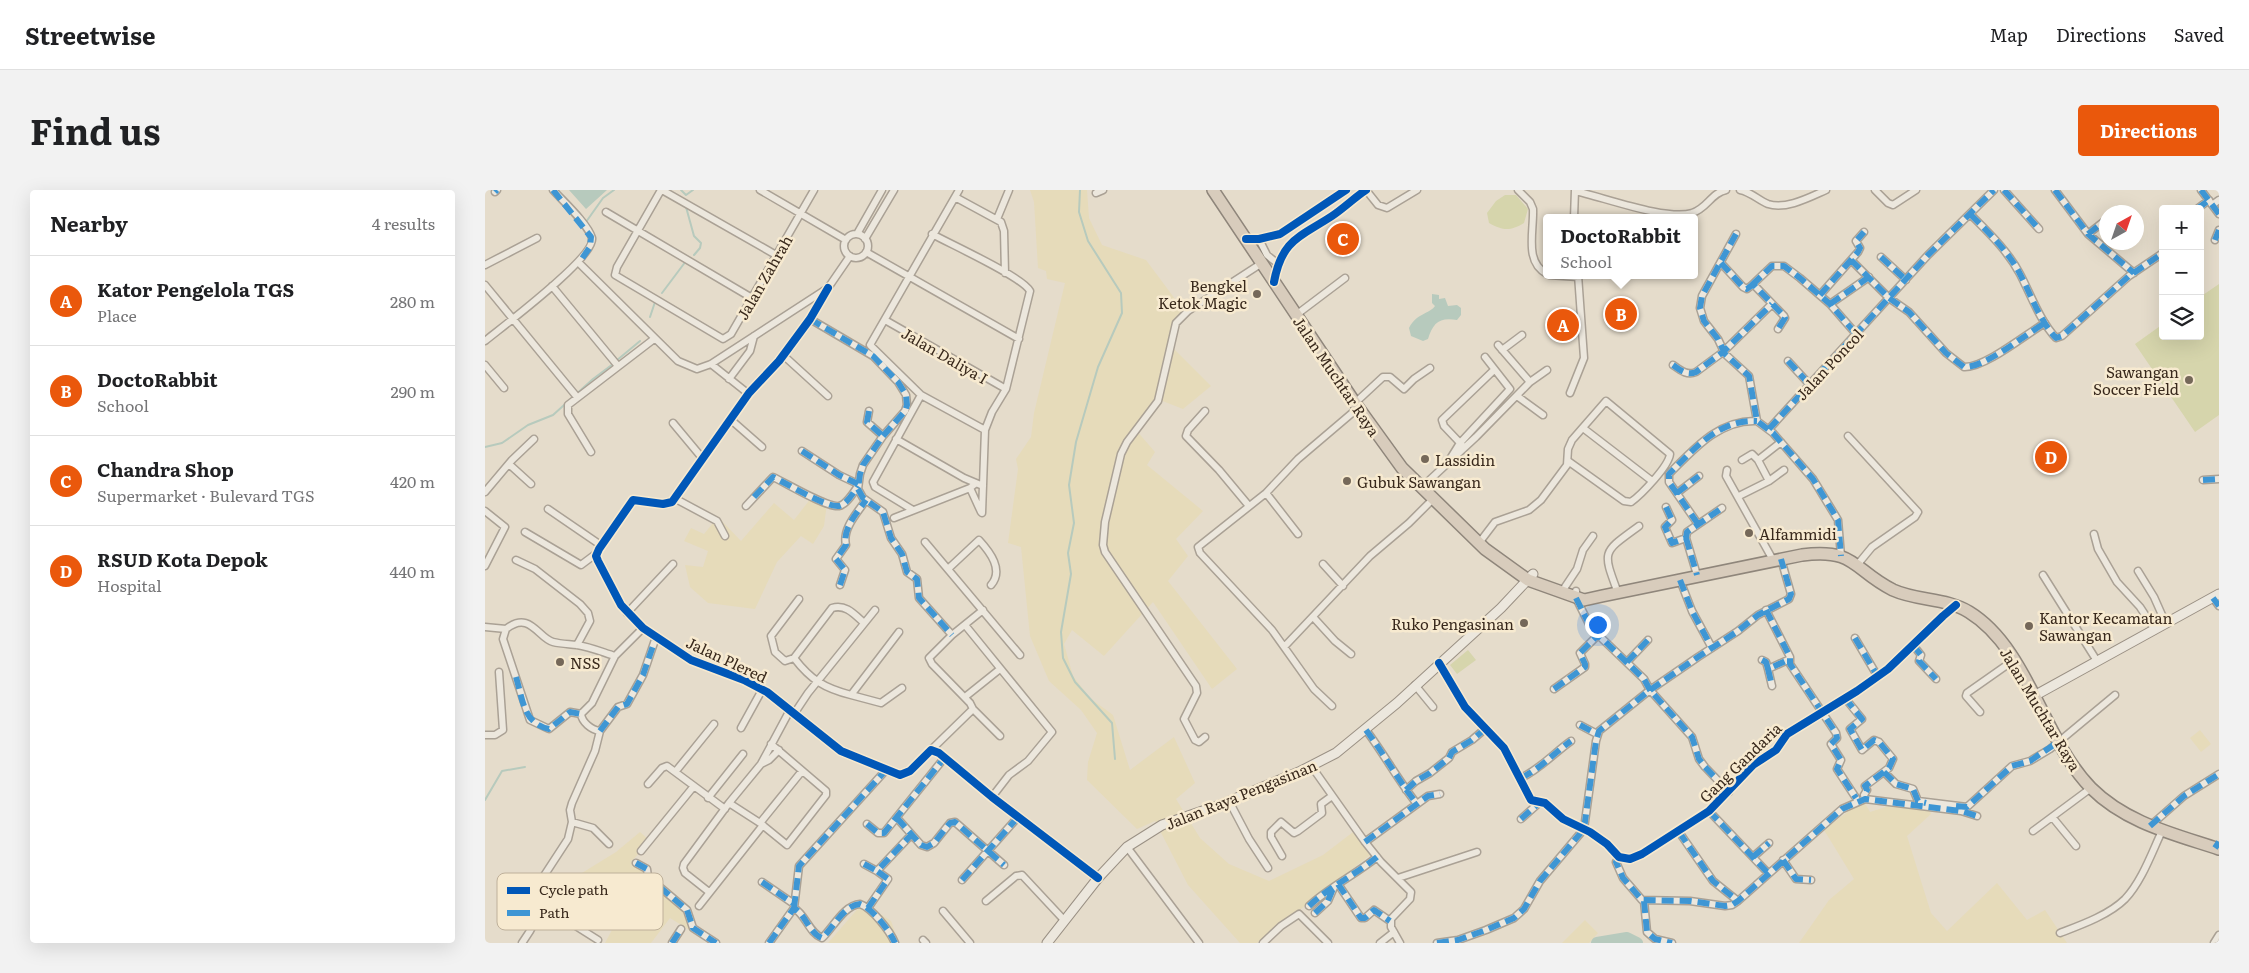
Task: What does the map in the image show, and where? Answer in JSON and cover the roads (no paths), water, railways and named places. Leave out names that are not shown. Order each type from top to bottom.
[{"type":"highway","name":"Jalan Muchtar Raya","points":[[1213,190],[1356,405],[1395,458],[1433,499],[1480,544],[1531,577],[1572,592],[1587,600],[1777,559],[1816,553],[1841,556],[1861,567],[1886,586],[1903,594],[1956,606],[1968,611],[1985,624],[2013,660],[2072,765],[2094,791],[2125,813],[2150,826],[2218,847]]},
{"type":"main road","name":"Jalan Raya Pengasinan","points":[[1047,943],[1098,878],[1127,847],[1162,825],[1229,801],[1312,767],[1336,753],[1366,730],[1415,686],[1531,577]]},
{"type":"main road","points":[[2034,696],[2216,596]]},
{"type":"street","points":[[485,341],[579,263],[592,244],[591,237],[586,228],[553,190]]},
{"type":"street","points":[[638,230],[661,190],[776,254]]},
{"type":"street","points":[[760,190],[846,240]]},
{"type":"street","name":"Jalan Zahrah","points":[[638,230],[615,270],[616,276],[720,338],[726,339],[731,334],[814,190]]},
{"type":"street","points":[[857,234],[882,190]]},
{"type":"street","points":[[850,256],[859,257],[866,252],[865,239],[894,190]]},
{"type":"street","points":[[959,190],[932,234],[871,345],[921,394],[985,430]]},
{"type":"street","points":[[997,219],[1009,190]]},
{"type":"street","points":[[1245,238],[1259,239],[1280,234],[1333,200],[1345,190]]},
{"type":"street","points":[[1274,282],[1278,264],[1288,245],[1366,190],[1378,205],[1387,208],[1417,190]]},
{"type":"street","points":[[1518,190],[1530,202],[1533,210],[1533,259],[1543,272]]},
{"type":"street","points":[[1574,214],[1575,190],[1645,209],[1682,214],[1698,211],[1715,194],[1726,190]]},
{"type":"street","points":[[1740,190],[1752,194],[1769,204],[1778,206],[1801,200],[1826,190]]},
{"type":"street","points":[[1875,190],[1888,203],[1893,205],[1916,190]]},
{"type":"street","name":"Jalan Poncol","points":[[1769,429],[1935,248],[1971,215],[1994,190]]},
{"type":"street","points":[[2004,190],[2039,229]]},
{"type":"street","points":[[2055,190],[2088,234],[2134,273]]},
{"type":"street","points":[[2201,190],[2219,214]]},
{"type":"street","points":[[955,197],[1001,222],[1005,231],[1005,273]]},
{"type":"street","points":[[1333,200],[1341,209]]},
{"type":"street","points":[[2204,206],[2219,200]]},
{"type":"street","points":[[606,212],[752,298]]},
{"type":"street","points":[[1311,214],[1316,225]]},
{"type":"street","points":[[1971,215],[2001,246],[2014,264],[2045,323],[2054,336],[2060,338],[2134,273],[2159,256]]},
{"type":"street","points":[[2088,234],[2099,225]]},
{"type":"street","points":[[2215,240],[2219,230]]},
{"type":"street","points":[[1820,294],[1860,250],[1857,241],[1864,232]]},
{"type":"street","points":[[850,256],[845,248],[846,240],[849,236],[857,234],[865,239]]},
{"type":"street","points":[[896,439],[972,486],[982,513],[985,430],[992,412],[1006,389],[1030,291],[1026,286],[1005,273],[932,234]]},
{"type":"street","points":[[1280,234],[1288,245]]},
{"type":"street","points":[[1736,234],[1702,296],[1701,308],[1704,321],[1718,339],[1723,352],[1749,376],[1757,420],[1769,429],[1809,472],[1836,515],[1839,526],[1841,556]]},
{"type":"street","points":[[485,264],[537,238]]},
{"type":"street","points":[[1259,239],[1267,255],[1278,264]]},
{"type":"street","points":[[866,252],[1019,339]]},
{"type":"street","points":[[525,532],[581,565],[597,553],[633,500],[669,503],[703,459],[749,393],[783,355],[810,319],[850,256]]},
{"type":"street","points":[[1881,257],[1906,280]]},
{"type":"street","points":[[1851,260],[1889,298],[1903,306],[1946,353],[1964,367],[1974,366],[1992,357],[2045,323]]},
{"type":"street","points":[[579,263],[654,339],[686,366],[697,369],[711,364],[828,288]]},
{"type":"street","points":[[1205,737],[1199,742],[1195,740],[1184,719],[1197,693],[1196,686],[1108,557],[1103,544],[1105,522],[1122,449],[1158,401],[1176,323],[1188,311],[1262,263]]},
{"type":"street","points":[[1721,263],[1747,289],[1753,286],[1772,266],[1780,264],[1831,304],[1857,335]]},
{"type":"street","points":[[1831,304],[1869,277]]},
{"type":"street","points":[[1296,315],[1345,278]]},
{"type":"street","points":[[1570,393],[1583,358],[1578,279]]},
{"type":"street","points":[[485,284],[512,320],[577,397]]},
{"type":"street","points":[[552,286],[617,365]]},
{"type":"street","points":[[1753,286],[1785,317],[1778,329]]},
{"type":"street","points":[[1673,365],[1683,372],[1692,374],[1723,352],[1772,304]]},
{"type":"street","points":[[746,506],[773,477],[828,504],[839,506],[843,504],[858,485],[863,465],[883,436],[902,415],[907,405],[905,395],[898,382],[865,350],[810,319]]},
{"type":"street","name":"Jalan Daliya I","points":[[885,320],[1006,389]]},
{"type":"street","points":[[1522,335],[1500,348],[1530,382]]},
{"type":"street","points":[[729,379],[750,351],[754,336]]},
{"type":"street","points":[[591,452],[567,410],[570,403],[617,365],[654,339]]},
{"type":"street","points":[[783,355],[828,396]]},
{"type":"street","points":[[1422,487],[1451,460],[1510,389],[1485,357]]},
{"type":"street","points":[[1788,361],[1811,385]]},
{"type":"street","points":[[711,364],[745,391]]},
{"type":"street","points":[[485,365],[504,388]]},
{"type":"street","points":[[1332,706],[1314,688],[1285,646],[1198,550],[1203,541],[1266,493],[1298,459],[1383,377],[1390,377],[1404,389],[1430,368]]},
{"type":"street","points":[[1462,445],[1444,426],[1442,420],[1494,370]]},
{"type":"street","points":[[1462,445],[1530,382],[1547,370]]},
{"type":"street","points":[[913,510],[873,484],[873,480],[921,394]]},
{"type":"street","points":[[1517,396],[1543,415]]},
{"type":"street","points":[[1480,544],[1495,522],[1529,510],[1541,500],[1568,461],[1570,445],[1606,401],[1670,454],[1670,459],[1631,502],[1624,501],[1568,461]]},
{"type":"street","points":[[869,411],[867,422],[883,436]]},
{"type":"street","points":[[1205,411],[1188,430],[1186,436],[1219,470],[1249,506]]},
{"type":"street","points":[[730,419],[762,447]]},
{"type":"street","points":[[1698,524],[1669,482],[1669,474],[1713,433],[1735,424],[1757,420]]},
{"type":"street","points":[[673,423],[703,459]]},
{"type":"street","points":[[1583,428],[1652,481]]},
{"type":"street","points":[[1848,436],[1918,512],[1915,517],[1872,547],[1861,567]]},
{"type":"street","points":[[485,492],[534,439]]},
{"type":"street","points":[[1758,460],[1781,442]]},
{"type":"street","points":[[801,451],[858,485],[861,495],[883,512],[891,538],[902,554],[907,572],[917,579],[918,596],[952,635]]},
{"type":"street","points":[[1742,460],[1752,454],[1758,460],[1769,481]]},
{"type":"street","points":[[509,464],[531,484]]},
{"type":"street","points":[[1437,943],[1463,938],[1518,915],[1524,909],[1541,881],[1584,829],[1597,734],[1608,723],[1650,690],[1766,610],[1789,599],[1791,596],[1777,559],[1726,476],[1727,470]]},
{"type":"street","points":[[1739,496],[1769,481],[1784,470]]},
{"type":"street","points":[[1677,493],[1699,476]]},
{"type":"street","points":[[2203,480],[2219,479]]},
{"type":"street","points":[[893,518],[972,486],[983,486]]},
{"type":"street","points":[[1266,493],[1298,534]]},
{"type":"street","points":[[674,498],[717,520],[725,536]]},
{"type":"street","points":[[1285,646],[1314,618],[1370,556],[1409,524],[1433,499]]},
{"type":"street","points":[[841,585],[845,570],[836,560],[846,545],[844,537],[847,530],[866,500]]},
{"type":"street","points":[[1666,507],[1672,520],[1665,527],[1670,542],[1686,538]]},
{"type":"street","points":[[1697,576],[1686,538],[1687,532],[1722,508]]},
{"type":"street","points":[[547,509],[602,546]]},
{"type":"street","points":[[485,511],[505,527],[485,566]]},
{"type":"street","points":[[1618,593],[1607,564],[1607,552],[1613,545],[1639,526]]},
{"type":"street","points":[[2093,534],[2098,549],[2117,582],[2140,607],[2155,630]]},
{"type":"street","points":[[1593,536],[1583,550],[1572,592],[1588,622],[1598,635],[1644,680],[1650,690],[1692,737],[1699,759],[1729,792]]},
{"type":"street","points":[[948,569],[979,540],[988,550],[995,564],[996,576],[991,585]]},
{"type":"street","points":[[925,542],[983,610],[996,629],[1020,655]]},
{"type":"street","name":"Jalan Plered","points":[[597,553],[596,558],[627,613],[643,628],[691,660],[762,690],[841,751],[897,775],[906,773],[931,750]]},
{"type":"street","points":[[516,560],[535,569],[585,610],[590,621],[577,645]]},
{"type":"street","points":[[627,613],[673,564]]},
{"type":"street","points":[[1323,564],[1343,586]]},
{"type":"street","points":[[2138,571],[2154,597],[2166,624]]},
{"type":"street","points":[[2043,575],[2097,661]]},
{"type":"street","points":[[1679,580],[1692,611],[1712,648]]},
{"type":"street","points":[[2216,596],[2219,606]]},
{"type":"street","points":[[799,599],[771,636],[775,652],[785,661],[794,658],[832,608],[840,606],[850,610],[864,623]]},
{"type":"street","name":"Gang Gandaria","points":[[1619,857],[1625,859],[1638,856],[1679,832],[1709,811],[1753,765],[1776,750],[1787,734],[1878,677],[1956,606]]},
{"type":"street","points":[[709,892],[685,873],[683,868],[727,806],[761,764],[771,744],[792,712],[875,610]]},
{"type":"street","points":[[983,610],[952,635],[929,658],[932,664],[1000,736]]},
{"type":"street","points":[[1766,610],[1790,658],[1790,664],[1837,736],[1831,744],[1841,760],[1837,769],[1856,798]]},
{"type":"street","points":[[1314,618],[1335,641],[1351,654]]},
{"type":"street","points":[[485,627],[506,629],[513,625],[529,624],[550,641],[577,645],[615,656]]},
{"type":"street","points":[[965,625],[1052,732],[1028,760],[1009,775],[993,797]]},
{"type":"street","points":[[581,714],[592,703],[615,656],[643,628]]},
{"type":"street","points":[[506,629],[503,639],[530,720],[549,729],[570,712],[581,714]]},
{"type":"street","points":[[851,695],[899,632]]},
{"type":"street","points":[[1554,689],[1585,667],[1586,665],[1580,653],[1598,635]]},
{"type":"street","points":[[546,873],[568,839],[572,822],[572,804],[595,751],[600,730],[618,707],[627,704],[643,675],[656,637]]},
{"type":"street","points":[[1855,638],[1878,677]]},
{"type":"street","points":[[1627,662],[1648,640]]},
{"type":"street","points":[[1913,645],[1921,655],[1919,661],[1936,679]]},
{"type":"street","points":[[794,658],[816,683],[851,695],[881,703],[902,688]]},
{"type":"street","points":[[1767,669],[1790,658]]},
{"type":"street","points":[[1762,660],[1766,662],[1772,686]]},
{"type":"street","points":[[1980,712],[1966,696],[1967,693],[2013,660]]},
{"type":"street","points":[[1439,663],[1465,706],[1504,748],[1521,778],[1529,797],[1535,802],[1545,802],[1563,819],[1584,829],[1611,847],[1619,857],[1616,862],[1619,872],[1642,900],[1649,934],[1655,939],[1673,943]]},
{"type":"street","points":[[965,697],[1000,669]]},
{"type":"street","points":[[485,735],[495,735],[503,730],[499,672]]},
{"type":"street","points":[[1415,686],[1433,707]]},
{"type":"street","points":[[741,728],[762,690]]},
{"type":"street","points":[[1642,900],[1667,899],[1725,906],[1732,905],[1832,815],[1856,798],[1865,797],[1962,809],[1967,807],[2012,766],[2030,761],[2058,742],[2115,695]]},
{"type":"street","points":[[1825,819],[1865,797],[1867,790],[1865,786],[1889,768],[1893,759],[1879,742],[1874,740],[1862,750],[1850,729],[1862,719],[1845,698]]},
{"type":"street","points":[[931,750],[973,709]]},
{"type":"street","points":[[581,714],[587,725],[600,730]]},
{"type":"street","points":[[675,771],[714,724]]},
{"type":"street","points":[[1580,725],[1597,734]]},
{"type":"street","points":[[1406,790],[1449,758],[1453,751],[1472,740],[1486,728]]},
{"type":"street","points":[[1366,730],[1388,759],[1393,772],[1417,804]]},
{"type":"street","points":[[1521,778],[1537,770],[1551,756],[1571,741]]},
{"type":"street","points":[[648,784],[664,766],[669,766],[709,798],[762,824],[787,845],[826,795],[826,791],[771,744]]},
{"type":"street","points":[[761,764],[769,760],[779,750]]},
{"type":"street","points":[[931,750],[939,752],[1017,817],[1098,878]]},
{"type":"street","points":[[709,798],[743,754]]},
{"type":"street","points":[[867,824],[877,833],[882,834],[945,757]]},
{"type":"street","points":[[1312,767],[1365,842],[1412,894],[1390,921]]},
{"type":"street","points":[[769,943],[794,906],[799,866],[886,770]]},
{"type":"street","points":[[699,906],[802,771]]},
{"type":"street","points":[[1884,772],[1896,784],[1913,789],[1918,801],[1962,809],[1977,816]]},
{"type":"street","points":[[2150,826],[2179,800],[2219,774]]},
{"type":"street","points":[[641,851],[694,786]]},
{"type":"street","points":[[2033,831],[2094,791]]},
{"type":"street","points":[[1365,842],[1432,794],[1440,794]]},
{"type":"street","points":[[1282,856],[1270,835],[1273,830],[1281,822],[1294,832],[1298,831],[1322,813],[1321,804],[1332,796]]},
{"type":"street","points":[[1229,801],[1249,839],[1268,868]]},
{"type":"street","points":[[1521,819],[1539,802]]},
{"type":"street","points":[[1709,811],[1768,873]]},
{"type":"street","points":[[962,880],[987,849],[1017,817]]},
{"type":"street","points":[[897,818],[921,845],[929,847],[953,821],[1004,865]]},
{"type":"street","points":[[2053,818],[2076,846]]},
{"type":"street","points":[[572,822],[593,828],[609,844]]},
{"type":"street","points":[[2061,932],[2092,920],[2124,900],[2135,884],[2163,831]]},
{"type":"street","points":[[1679,832],[1713,881],[1738,901]]},
{"type":"street","points":[[877,871],[911,835]]},
{"type":"street","points":[[1753,857],[1769,843]]},
{"type":"street","points":[[1127,847],[1163,898],[1199,943]]},
{"type":"street","points":[[1399,878],[1477,852]]},
{"type":"street","points":[[1309,906],[1377,857]]},
{"type":"street","points":[[1783,860],[1796,879],[1811,880]]},
{"type":"street","points":[[636,863],[645,867],[647,873]]},
{"type":"street","points":[[864,864],[890,881],[868,908]]},
{"type":"street","points":[[986,901],[1016,876],[1022,875],[1064,920]]},
{"type":"street","points":[[762,882],[794,906],[818,937],[822,938],[854,905],[860,904],[868,908],[884,924],[895,943]]},
{"type":"street","points":[[1315,913],[1328,901],[1336,885]]},
{"type":"street","points":[[1336,885],[1361,918],[1365,918],[1374,910],[1390,921],[1400,943]]},
{"type":"street","points":[[663,890],[687,910],[693,928],[716,943]]},
{"type":"street","points":[[943,910],[970,943]]},
{"type":"street","points":[[1263,943],[1271,941],[1281,926],[1299,914],[1327,943]]},
{"type":"street","points":[[672,943],[681,929]]},
{"type":"street","points":[[522,943],[531,930]]},
{"type":"street","points":[[582,930],[598,940]]},
{"type":"street","points":[[1380,943],[1394,932]]},
{"type":"street","points":[[2214,943],[2219,934]]},
{"type":"waterway","points":[[586,222],[603,198],[614,190]]},
{"type":"waterway","points":[[681,190],[686,195],[693,190]]},
{"type":"waterway","points":[[1080,190],[1079,212],[1088,241],[1121,293],[1122,313],[1098,367],[1076,442],[1069,485],[1074,523],[1068,553],[1071,574],[1061,632],[1063,658],[1075,682],[1112,723],[1115,759]]},
{"type":"waterway","points":[[686,207],[694,236],[701,243],[700,248],[694,255]]},
{"type":"waterway","points":[[662,293],[686,261]]},
{"type":"waterway","points":[[650,317],[655,302]]},
{"type":"waterway","points":[[616,361],[640,341]]},
{"type":"waterway","points":[[485,447],[502,443],[528,425],[553,415],[593,379],[613,364]]},
{"type":"waterway","points":[[485,800],[502,771],[525,767]]},
{"type":"waterway","points":[[1597,943],[1627,938],[1637,943]]},
{"type":"place","name":"Chandra Shop","points":[[1343,239]]},
{"type":"place","name":"Bengkel Ketok Magic","points":[[1257,294]]},
{"type":"place","name":"DoctoRabbit","points":[[1621,314]]},
{"type":"place","name":"Kator Pengelola TGS","points":[[1563,325]]},
{"type":"place","name":"Sawangan Soccer Field","points":[[2189,380]]},
{"type":"place","name":"RSUD Kota Depok","points":[[2051,457]]},
{"type":"place","name":"Lassidin","points":[[1425,459]]},
{"type":"place","name":"Gubuk Sawangan","points":[[1347,481]]},
{"type":"place","name":"Alfammidi","points":[[1749,533]]},
{"type":"place","name":"Ruko Pengasinan","points":[[1524,623]]},
{"type":"place","name":"Kantor Kecamatan Sawangan","points":[[2029,626]]},
{"type":"place","name":"NSS","points":[[560,662]]}]
